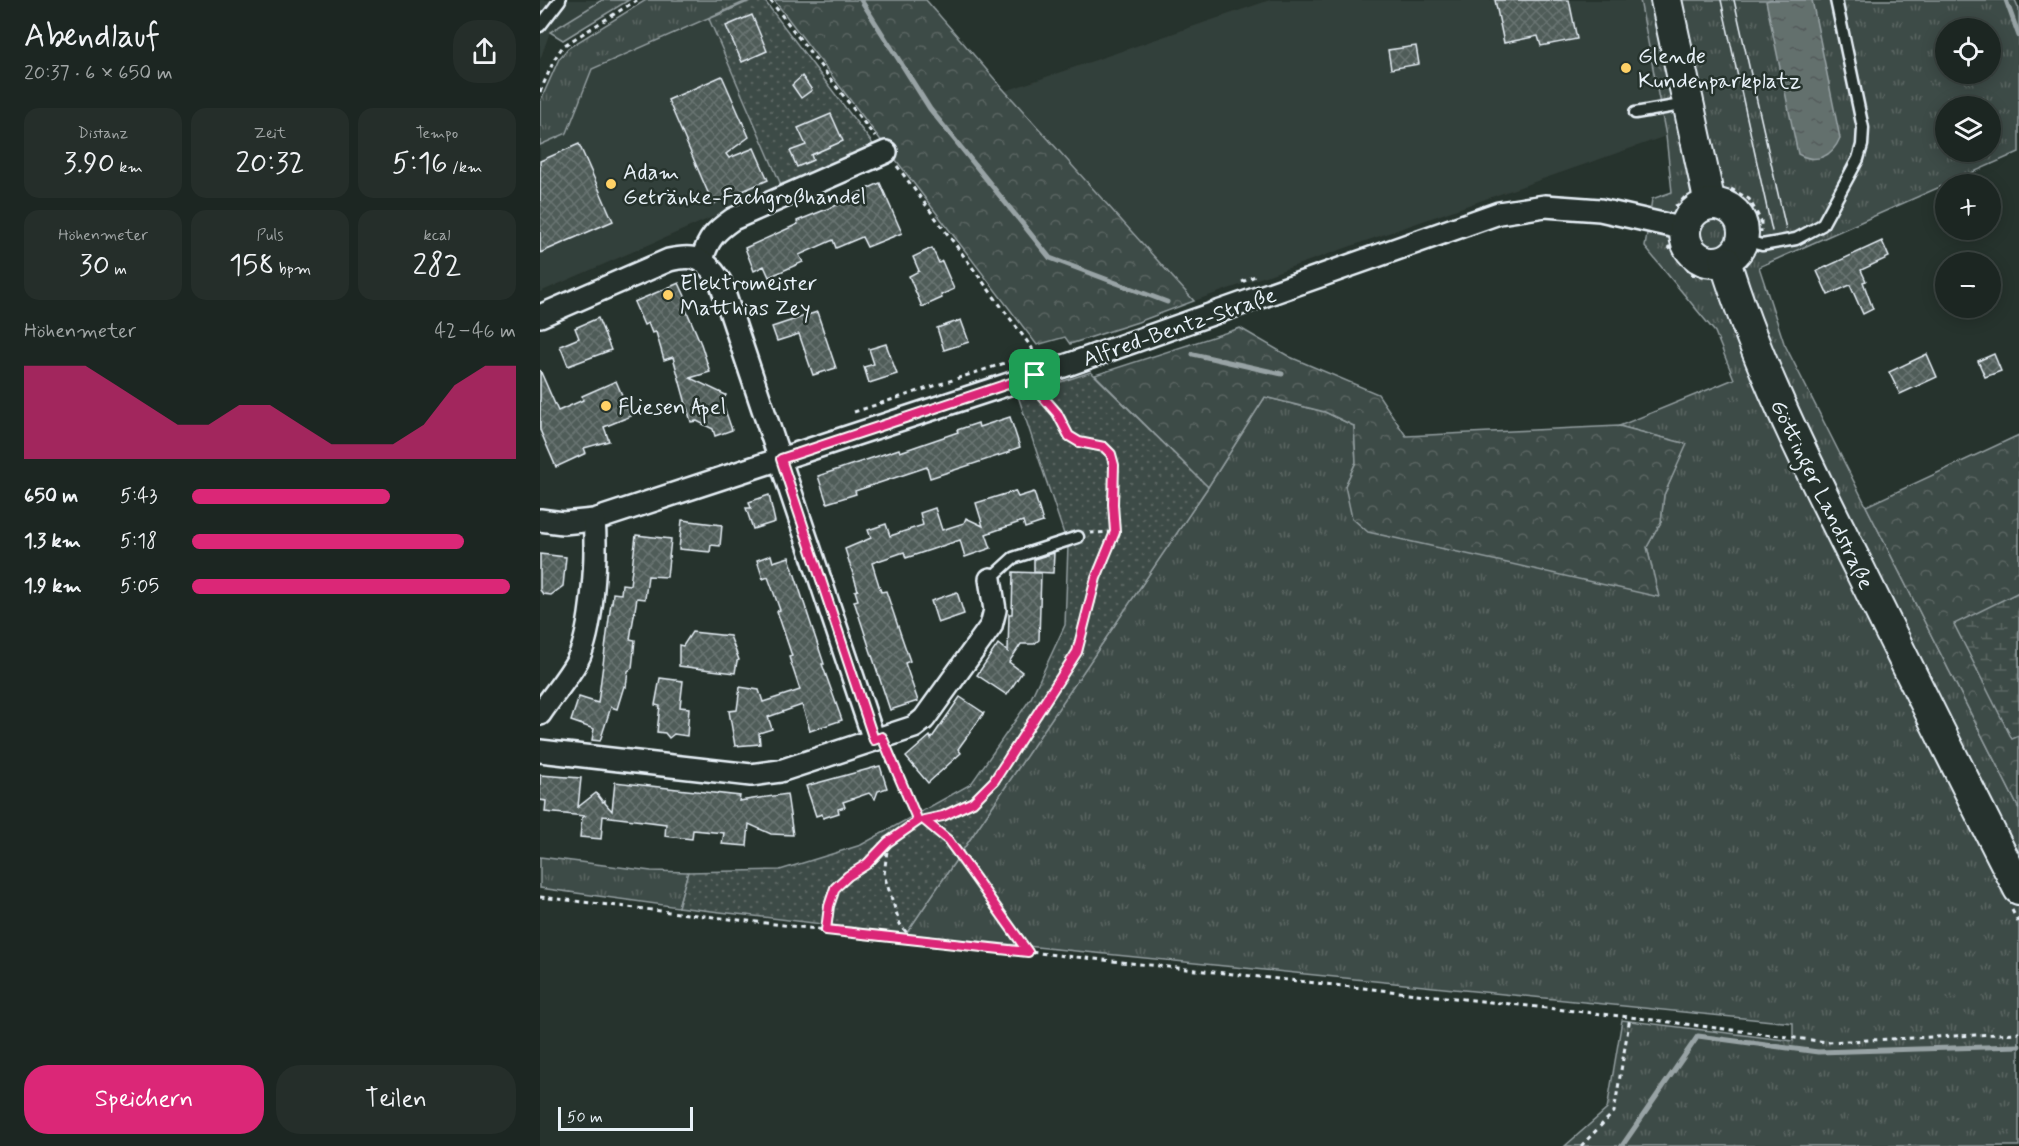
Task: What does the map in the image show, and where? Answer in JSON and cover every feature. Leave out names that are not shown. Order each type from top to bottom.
[{"type":"street","points":[[1666,0],[1708,193],[1736,213],[1743,230],[1743,249],[1713,263],[1701,260],[1692,253],[1686,243],[1684,229],[1708,193]]},
{"type":"street","points":[[702,260],[705,247],[714,232],[734,219],[886,152]]},
{"type":"street","name":"Alfred-Bentz-Straße","points":[[540,520],[563,523],[594,520],[1155,335],[1499,213],[1545,206],[1600,210],[1684,229]]},
{"type":"street","name":"Göttinger Landstraße","points":[[1743,249],[1739,306],[1758,356],[1806,463],[2019,889]]},
{"type":"street","points":[[540,316],[669,260],[685,256],[702,260],[711,267],[720,281],[878,739]]},
{"type":"street","points":[[540,714],[577,662],[583,646],[596,547],[594,520]]},
{"type":"street","points":[[540,751],[751,775],[780,771],[914,727],[924,719],[991,626],[995,610],[990,579]]},
{"type":"lane","points":[[540,26],[560,0]]},
{"type":"lane","points":[[1743,249],[1797,239],[1822,225],[1858,159],[1863,128],[1836,0]]},
{"type":"lane","points":[[1635,113],[1689,104]]},
{"type":"lane","points":[[990,579],[1012,558],[1078,537]]},
{"type":"path","points":[[540,92],[563,46],[637,0]]},
{"type":"path","points":[[770,0],[1032,348],[1037,390],[1057,413],[1069,436],[1079,442],[1104,447],[1111,454],[1114,465],[1115,532],[1096,578],[1077,652],[994,781],[973,802],[943,816],[918,821],[888,842],[867,864],[848,876],[835,888],[829,906],[826,930]]},
{"type":"path","points":[[1708,193],[1724,177],[1731,189],[1749,199],[1761,221],[1743,249]]},
{"type":"path","points":[[1078,537],[1097,531],[1115,532]]},
{"type":"path","points":[[878,739],[918,821]]},
{"type":"path","points":[[924,820],[954,848],[1028,952]]},
{"type":"path","points":[[888,842],[884,875],[900,924],[912,940]]},
{"type":"path","points":[[540,897],[912,940],[1630,1017],[1827,1042],[2019,1033]]},
{"type":"path","points":[[1581,1146],[1614,1112],[1630,1017]]},
{"type":"shaded area","points":[[540,0],[602,0],[550,32],[540,60]]},
{"type":"shaded area","points":[[1270,0],[1640,0],[1666,136],[1194,301],[1005,91]]},
{"type":"shaded area","points":[[709,19],[782,187],[540,292],[540,145],[567,133],[591,70]]},
{"type":"green space","points":[[602,0],[629,0],[563,40],[550,32]]},
{"type":"green space","points":[[646,0],[749,0],[592,69],[567,133],[540,145],[540,102],[559,59],[568,48]]},
{"type":"green space","points":[[752,0],[764,0],[875,147],[782,187],[709,19]]},
{"type":"green space","points":[[774,0],[926,0],[1194,301],[1070,344],[1065,337],[1037,345]]},
{"type":"green space","points":[[1640,0],[2015,0],[2019,9],[2019,152],[2001,160],[2001,96],[1935,96],[1935,162],[1996,162],[1969,174],[1935,174],[1935,189],[1759,267],[1784,343],[2019,809],[2019,1146],[1565,1146],[1607,1109],[1622,1020],[1793,1041],[1793,1023],[906,934],[1208,487],[1265,397],[1325,412],[1354,426],[1356,462],[1345,486],[1658,596],[1647,547],[1661,522],[1664,495],[1686,444],[1619,426],[1734,379],[1715,332],[1645,247],[1652,199],[1672,192],[1666,136]]},
{"type":"green space","points":[[1240,328],[1290,357],[1378,394],[1406,436],[1619,426],[1687,444],[1664,495],[1661,522],[1647,547],[1659,597],[1368,532],[1352,518],[1345,486],[1356,462],[1354,426],[1325,412],[1265,397],[1208,487],[1095,375]]},
{"type":"green space","points":[[1091,372],[1208,487],[906,934],[678,907],[688,872],[780,870],[861,845],[971,784],[1031,698],[1065,625],[1068,546],[1018,396]]},
{"type":"green space","points":[[2019,435],[2019,809],[1866,506]]},
{"type":"green space","points":[[2019,592],[2019,736],[2012,739],[1954,624]]},
{"type":"green space","points":[[540,857],[651,871],[688,872],[678,907],[540,888]]},
{"type":"water","points":[[1812,0],[1840,138],[1833,150],[1823,157],[1811,158],[1798,154],[1766,1]]},
{"type":"building","points":[[1495,0],[1569,0],[1577,39],[1541,46],[1538,36],[1504,43]]},
{"type":"building","points":[[752,15],[767,51],[742,62],[726,26]]},
{"type":"building","points":[[1416,46],[1419,64],[1391,69],[1388,50]]},
{"type":"building","points":[[722,76],[749,137],[726,154],[729,158],[754,148],[768,180],[713,204],[668,100]]},
{"type":"building","points":[[802,76],[812,90],[801,98],[792,85]]},
{"type":"building","points":[[831,114],[843,141],[811,155],[813,160],[797,167],[790,151],[806,145],[798,128]]},
{"type":"building","points":[[579,144],[613,221],[540,253],[540,161]]},
{"type":"building","points":[[880,183],[902,233],[867,247],[862,237],[836,248],[833,240],[799,255],[803,262],[769,277],[764,266],[754,271],[745,248],[798,224],[797,221],[847,201],[846,199]]},
{"type":"building","points":[[1882,241],[1889,257],[1861,270],[1873,309],[1863,314],[1850,285],[1828,295],[1817,271]]},
{"type":"building","points":[[932,248],[939,263],[942,261],[954,289],[941,295],[942,298],[922,307],[909,276],[919,271],[913,257]]},
{"type":"building","points":[[679,283],[689,305],[685,307],[710,372],[690,378],[726,395],[722,401],[732,430],[715,436],[713,429],[697,421],[691,422],[673,357],[664,360],[656,332],[652,333],[648,323],[644,325],[634,302]]},
{"type":"building","points":[[817,312],[836,368],[813,375],[799,334],[777,341],[772,327]]},
{"type":"building","points":[[598,318],[611,350],[568,366],[560,346],[579,338],[575,328]]},
{"type":"building","points":[[961,320],[969,342],[944,350],[937,328]]},
{"type":"building","points":[[886,344],[897,374],[869,383],[864,367],[874,364],[869,349]]},
{"type":"building","points":[[1927,354],[1937,377],[1900,394],[1889,372]]},
{"type":"building","points":[[1994,354],[2001,371],[1985,377],[1978,361]]},
{"type":"building","points":[[540,370],[558,411],[583,400],[582,396],[616,381],[631,416],[604,427],[609,441],[584,448],[586,453],[556,467],[540,430]]},
{"type":"building","points":[[1010,417],[1020,447],[1010,452],[930,478],[927,467],[855,491],[856,494],[827,503],[818,476],[899,449],[900,452],[978,423],[979,427]]},
{"type":"building","points":[[1015,491],[1018,497],[1034,492],[1043,522],[1025,528],[1023,521],[986,534],[991,548],[965,557],[960,540],[906,558],[904,552],[872,563],[881,592],[886,591],[910,661],[905,663],[918,701],[890,710],[854,601],[858,600],[855,591],[858,590],[845,549],[871,538],[868,530],[886,524],[890,536],[923,525],[920,513],[935,508],[942,530],[964,523],[966,518],[983,526],[976,503]]},
{"type":"building","points":[[769,495],[775,522],[753,529],[746,508],[751,508],[749,502]]},
{"type":"building","points":[[682,520],[722,525],[720,546],[711,545],[710,552],[679,549]]},
{"type":"building","points":[[636,535],[671,539],[667,577],[648,576],[645,599],[637,598],[630,639],[635,640],[632,668],[628,671],[626,687],[624,686],[617,709],[611,707],[600,741],[592,740],[594,729],[571,721],[579,697],[598,703],[613,593],[621,594],[622,584],[630,585]]},
{"type":"building","points":[[1054,553],[1053,573],[1034,572],[1034,559]]},
{"type":"building","points":[[540,554],[566,557],[563,586],[551,595],[543,594],[540,590]]},
{"type":"building","points":[[771,555],[773,562],[789,557],[842,720],[810,731],[802,705],[768,717],[772,729],[759,733],[760,744],[735,746],[729,711],[737,710],[740,687],[759,690],[763,702],[800,690],[789,657],[792,656],[777,611],[780,610],[768,577],[763,579],[757,560]]},
{"type":"building","points":[[1013,572],[1041,573],[1039,640],[1034,644],[1021,644],[1009,662],[1022,672],[1007,695],[977,675],[998,644],[1008,652]]},
{"type":"building","points":[[957,592],[964,614],[938,623],[931,601]]},
{"type":"building","points":[[692,632],[730,636],[739,660],[735,673],[679,666],[679,645],[683,646]]},
{"type":"building","points":[[660,678],[683,681],[680,707],[689,708],[687,736],[674,734],[669,738],[665,733],[657,732],[660,706],[655,705]]},
{"type":"building","points":[[960,697],[984,713],[958,749],[961,753],[928,783],[906,757],[930,736],[931,739]]},
{"type":"building","points":[[880,766],[887,788],[878,791],[875,799],[869,793],[843,802],[845,807],[838,809],[839,813],[823,818],[822,814],[816,816],[806,786]]},
{"type":"building","points":[[540,775],[581,778],[578,807],[596,793],[603,802],[605,800],[612,811],[615,782],[740,796],[739,801],[787,794],[793,835],[771,834],[749,824],[747,846],[722,844],[724,833],[693,830],[692,839],[665,836],[666,824],[603,816],[601,839],[580,837],[582,818],[585,816],[545,812],[546,801],[540,800]]},
{"type":"waterway","points":[[861,0],[930,109],[1050,258],[1167,302]]},
{"type":"waterway","points":[[2006,0],[2019,36]]},
{"type":"waterway","points":[[1193,354],[1282,374]]},
{"type":"waterway","points":[[1622,1146],[1698,1036],[1818,1052],[2019,1046]]},
{"type":"tram line","points":[[1721,0],[1772,231]]},
{"type":"tram line","points":[[1734,0],[1786,229]]},
{"type":"place","name":"Glende Kundenparkplatz","points":[[1626,68]]},
{"type":"place","name":"Adam Getränke-Fachgroßhandel","points":[[611,184]]},
{"type":"place","name":"Elektromeister Matthias Zey","points":[[668,295]]},
{"type":"place","name":"Fliesen Apel","points":[[606,406]]},
{"type":"route","points":[[1035,375],[1037,390],[1057,413],[1069,436],[1079,442],[1104,447],[1111,454],[1114,465],[1115,532],[1096,578],[1077,652],[994,781],[973,802],[943,816],[924,820],[948,840],[1028,952],[826,930],[829,906],[835,888],[867,864],[888,842],[918,821],[882,737],[874,740],[781,459],[1035,375]]}]
